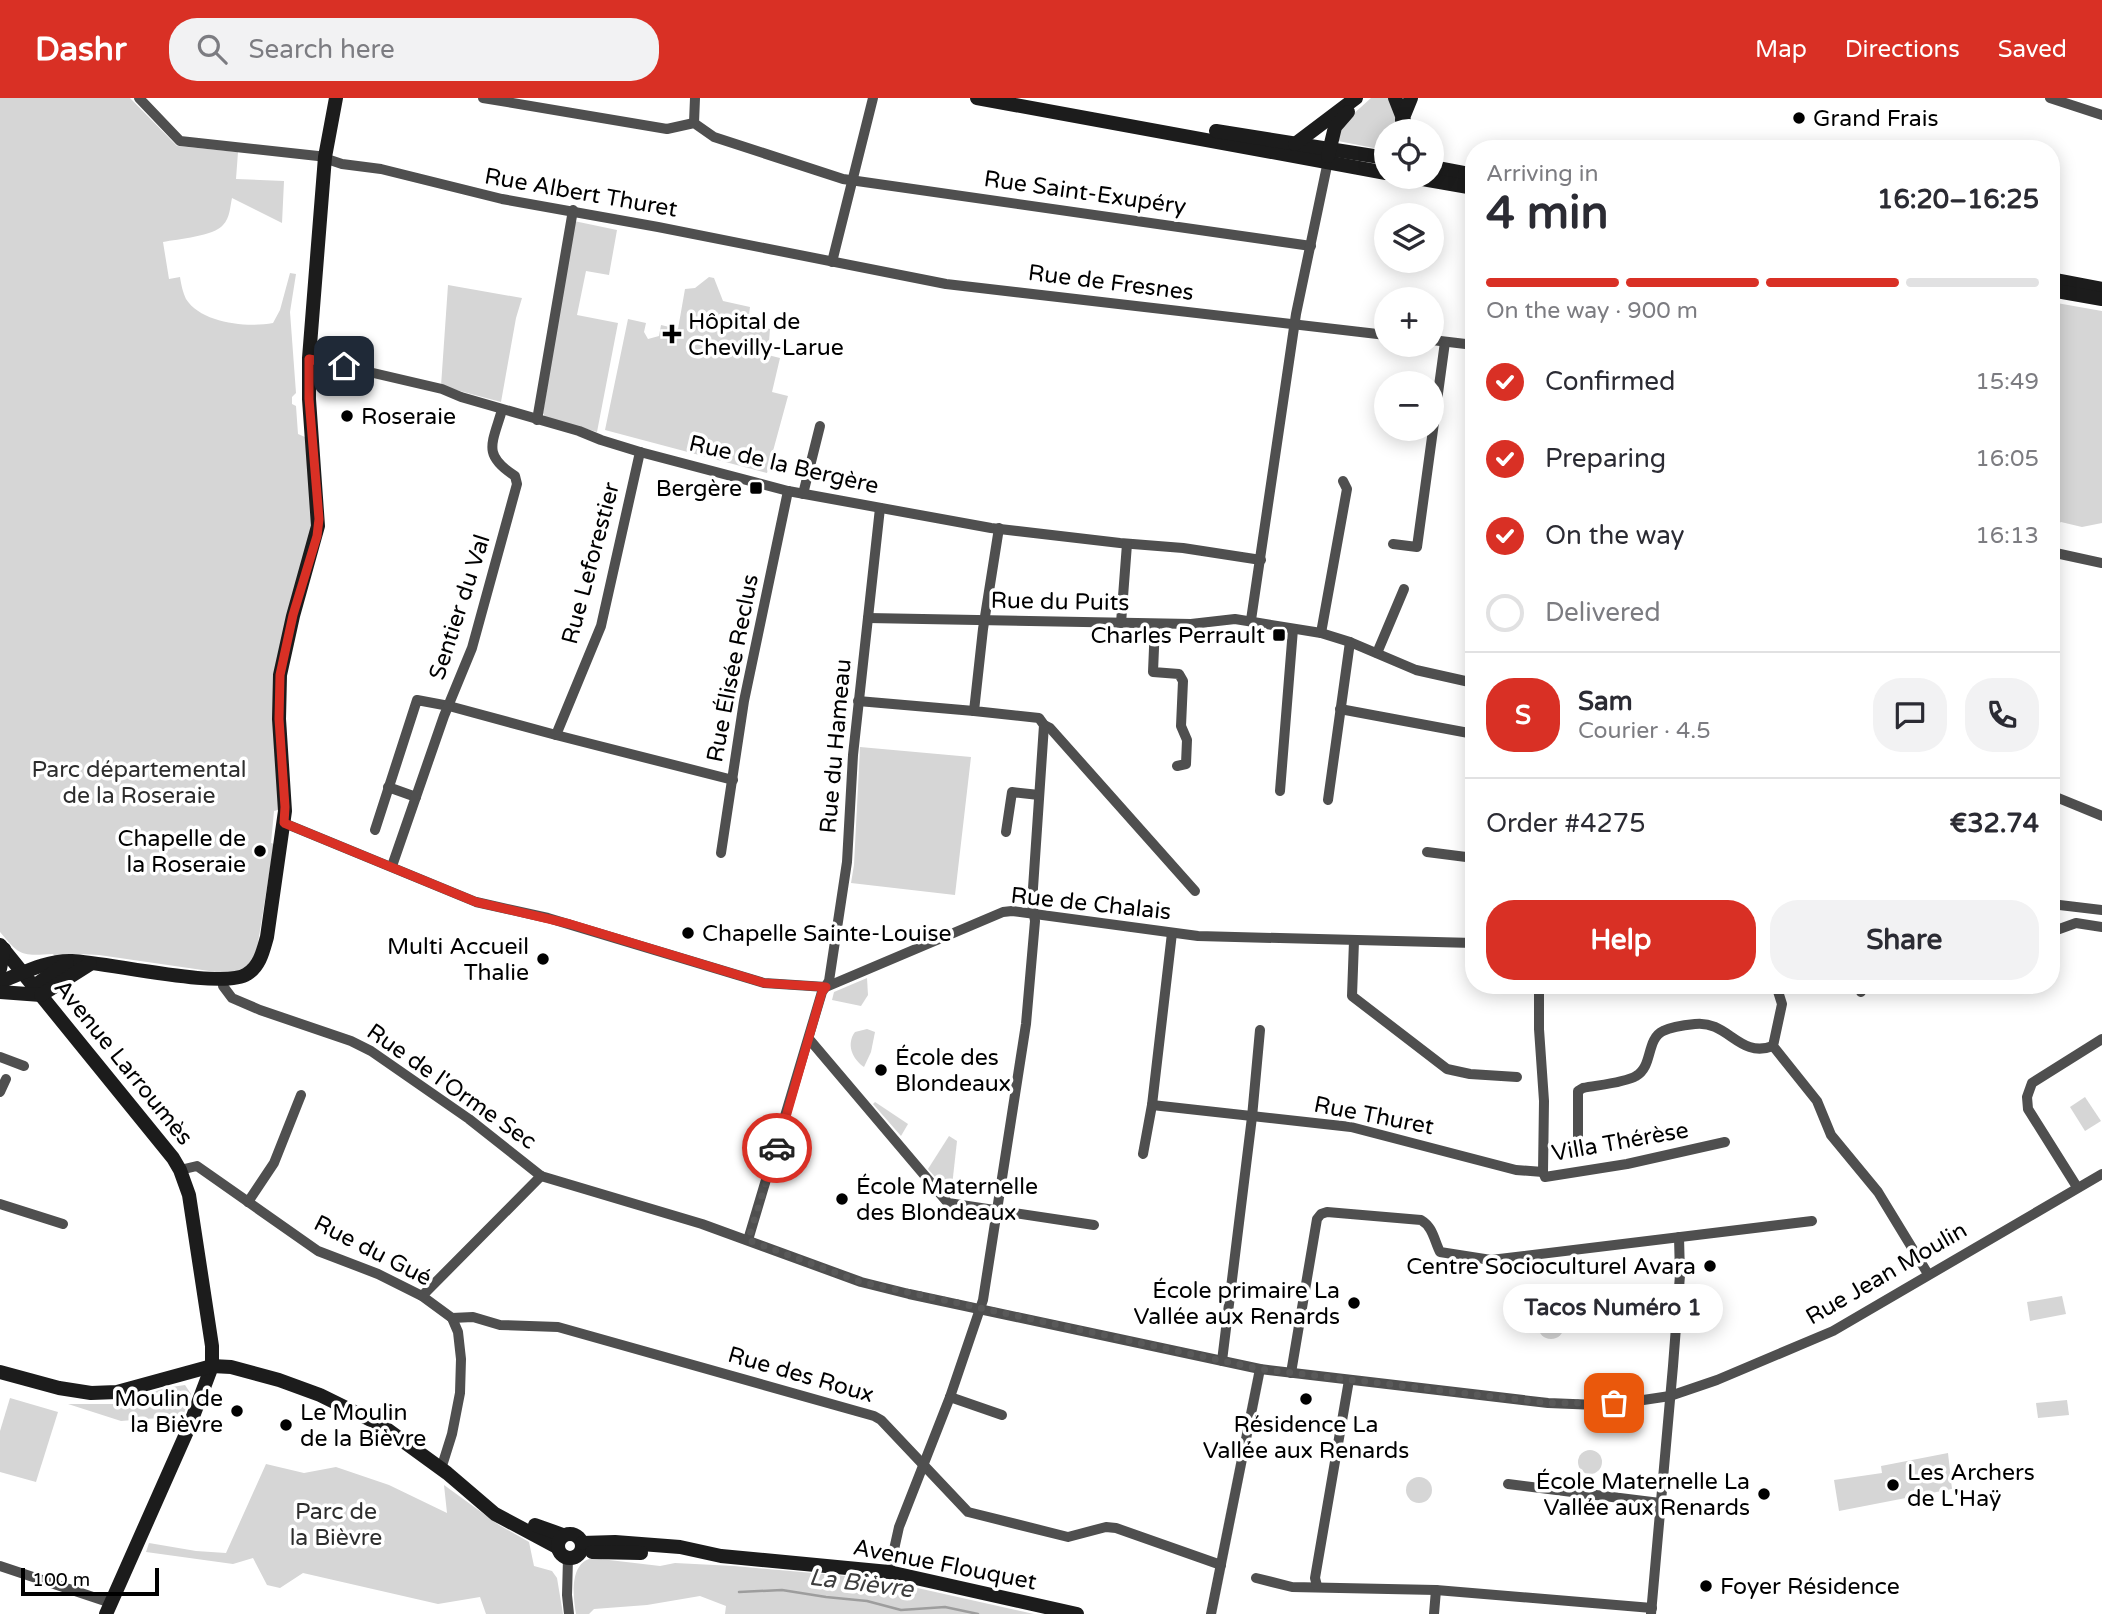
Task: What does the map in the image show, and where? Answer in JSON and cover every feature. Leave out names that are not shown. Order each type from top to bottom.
[{"type":"main road","points":[[1,988],[17,985],[23,973],[48,964],[71,961],[183,976],[238,978],[248,974],[262,955],[284,823],[279,682],[293,615],[317,536],[319,519],[309,399],[309,359],[328,128],[327,98]]},
{"type":"main road","points":[[328,128],[336,98]]},
{"type":"main road","points":[[978,98],[1329,155],[1374,159]]},
{"type":"main road","points":[[1028,98],[1295,144],[1374,170]]},
{"type":"main road","points":[[1395,98],[1404,119]]},
{"type":"main road","points":[[1402,119],[1411,98]]},
{"type":"main road","points":[[1329,155],[1335,127],[1359,99]]},
{"type":"main road","points":[[1295,144],[1359,99]]},
{"type":"main road","points":[[1364,167],[1374,166]]},
{"type":"main road","points":[[1444,169],[1465,173]]},
{"type":"main road","points":[[1444,183],[1465,186]]},
{"type":"main road","points":[[2060,281],[2102,289]]},
{"type":"main road","points":[[2060,292],[2102,299]]},
{"type":"main road","points":[[183,976],[223,986],[246,984],[256,979],[264,969],[267,937]]},
{"type":"main road","points":[[0,969],[2,947]]},
{"type":"main road","name":"Avenue Larroumès","points":[[2,947],[180,1170],[192,1209],[212,1346],[212,1366],[189,1427],[109,1609]]},
{"type":"main road","points":[[37,991],[71,961]]},
{"type":"main road","points":[[1,988],[37,991],[90,964]]},
{"type":"main road","points":[[0,1372],[59,1388],[102,1394],[212,1366]]},
{"type":"main road","name":"Avenue Flouquet","points":[[212,1366],[231,1367],[279,1380],[346,1406],[381,1425],[462,1485],[495,1514],[560,1541]]},
{"type":"main road","points":[[179,1374],[190,1377],[200,1397]]},
{"type":"main road","name":"Avenue Flouquet","points":[[560,1541],[573,1534],[579,1537],[577,1551]]},
{"type":"main road","name":"Avenue Flouquet","points":[[560,1541],[561,1555],[577,1551],[721,1556],[889,1572],[1077,1614]]},
{"type":"street","name":"Rue Albert Thuret","points":[[139,98],[180,141],[325,157],[341,164],[381,169],[502,199],[573,210],[832,262]]},
{"type":"street","points":[[483,98],[667,129],[694,123],[695,98]]},
{"type":"street","points":[[832,262],[873,98]]},
{"type":"street","points":[[2050,98],[2102,115]]},
{"type":"street","name":"Rue Saint-Exupéry","points":[[694,123],[714,137],[843,179],[1311,246]]},
{"type":"street","points":[[1251,620],[1294,325],[1329,155]]},
{"type":"street","points":[[537,420],[573,210]]},
{"type":"street","name":"Rue de Fresnes","points":[[832,262],[946,284],[1374,334]]},
{"type":"street","points":[[1393,544],[1417,547],[1445,341],[1465,344]]},
{"type":"street","name":"Rue de la Bergère","points":[[309,359],[442,389],[640,452],[788,491],[999,528],[1183,548],[1261,560]]},
{"type":"street","name":"Sentier du Val","points":[[375,830],[417,700],[449,706],[472,648],[517,484],[515,476],[499,466],[492,450],[502,410]]},
{"type":"street","points":[[803,494],[821,426]]},
{"type":"street","name":"Rue Leforestier","points":[[556,735],[601,626],[640,452]]},
{"type":"street","points":[[1321,632],[1347,489],[1343,481]]},
{"type":"street","name":"Rue Élisée Reclus","points":[[721,853],[747,688],[788,491]]},
{"type":"street","name":"Rue du Hameau","points":[[748,1240],[822,992],[829,981],[847,862],[858,701],[880,508]]},
{"type":"street","points":[[974,712],[984,621],[999,528]]},
{"type":"street","points":[[1121,623],[1127,544]]},
{"type":"street","points":[[2060,554],[2102,563]]},
{"type":"street","points":[[1377,653],[1404,589]]},
{"type":"street","name":"Rue du Puits","points":[[868,618],[1155,624],[1191,624],[1235,618],[1321,632],[1416,670],[1465,681]]},
{"type":"street","points":[[1155,624],[1153,672],[1179,674],[1183,681],[1181,726],[1187,740],[1186,764],[1177,766]]},
{"type":"street","points":[[1280,791],[1293,629]]},
{"type":"street","points":[[1328,800],[1350,642]]},
{"type":"street","points":[[858,701],[1039,718],[1195,891]]},
{"type":"street","points":[[392,866],[449,706],[733,780]]},
{"type":"street","points":[[1340,709],[1465,732]]},
{"type":"street","points":[[889,1572],[899,1527],[950,1398],[980,1309],[998,1211],[1026,1024],[1044,724]]},
{"type":"street","points":[[388,788],[416,797]]},
{"type":"street","points":[[1006,832],[1012,792],[1039,795]]},
{"type":"street","points":[[2060,799],[2102,816]]},
{"type":"street","name":"Rue de Chalais","points":[[284,823],[476,902],[559,921],[764,983],[826,987],[1003,912],[1172,933],[1465,943]]},
{"type":"street","points":[[1427,852],[1465,857]]},
{"type":"street","points":[[2060,905],[2102,910]]},
{"type":"street","points":[[2060,929],[2076,923],[2102,927]]},
{"type":"street","points":[[1143,1154],[1152,1105],[1172,933]]},
{"type":"street","points":[[1354,941],[1352,996],[1447,1069],[1471,1074],[1517,1077]]},
{"type":"street","name":"Rue de l'Orme Sec","points":[[223,986],[232,998],[351,1041],[371,1051],[469,1119],[541,1176]]},
{"type":"street","name":"Villa Thérèse","points":[[1539,994],[1545,1177],[1627,1164],[1725,1142]]},
{"type":"street","points":[[1773,1046],[1782,1004],[1779,994]]},
{"type":"street","points":[[1578,1140],[1578,1091],[1636,1076],[1644,1069],[1654,1040],[1661,1032],[1695,1024],[1708,1024],[1722,1029],[1741,1045],[1762,1050],[1773,1046]]},
{"type":"street","points":[[1222,1361],[1260,1031]]},
{"type":"street","points":[[809,1039],[947,1203],[1094,1225]]},
{"type":"street","points":[[2077,1187],[2028,1108],[2026,1097],[2032,1083],[2102,1039]]},
{"type":"street","points":[[1773,1046],[1817,1101],[1831,1135],[1878,1192],[1928,1274]]},
{"type":"street","points":[[0,1057],[24,1066]]},
{"type":"street","points":[[0,1092],[6,1079]]},
{"type":"street","points":[[248,1202],[274,1163],[302,1095]]},
{"type":"street","name":"Rue Thuret","points":[[1152,1105],[1351,1127],[1516,1170],[1543,1172]]},
{"type":"street","name":"Rue du Gué","points":[[180,1170],[197,1166],[318,1251],[378,1274],[422,1296],[452,1318]]},
{"type":"street","name":"Rue Jean Moulin","points":[[541,1176],[702,1224],[861,1282],[980,1309],[1260,1369],[1548,1403],[1597,1405],[1670,1396],[1833,1331],[2102,1174]]},
{"type":"street","points":[[422,1296],[541,1176]]},
{"type":"street","points":[[0,1204],[63,1224]]},
{"type":"street","points":[[1291,1373],[1317,1219],[1327,1212],[1421,1220],[1428,1224],[1433,1232],[1440,1252],[1491,1260],[1812,1221]]},
{"type":"street","points":[[1256,1578],[1292,1587],[1436,1590],[1651,1611],[1680,1275],[1679,1237]]},
{"type":"street","name":"Rue des Roux","points":[[452,1318],[473,1317],[500,1325],[558,1327],[874,1416],[972,1513],[1068,1537],[1105,1527],[1116,1528],[1221,1565]]},
{"type":"street","points":[[441,1469],[452,1434],[460,1393],[461,1359],[458,1332],[452,1318]]},
{"type":"street","points":[[1211,1614],[1260,1369]]},
{"type":"street","points":[[1317,1586],[1315,1578],[1349,1380]]},
{"type":"street","points":[[950,1398],[1002,1415]]},
{"type":"street","points":[[1508,1484],[1660,1503]]},
{"type":"street","points":[[569,1614],[567,1595],[577,1551]]},
{"type":"street","points":[[0,1566],[109,1609]]},
{"type":"street","points":[[1434,1614],[1436,1590]]},
{"type":"green space","name":"Parc départemental de la Roseraie","points":[[0,98],[130,98],[177,146],[238,152],[236,179],[284,181],[282,223],[232,198],[227,219],[218,229],[163,242],[169,279],[180,277],[185,297],[193,307],[202,314],[225,322],[251,325],[273,323],[280,310],[290,273],[296,274],[290,312],[296,393],[292,397],[292,404],[296,406],[298,434],[305,437],[313,522],[274,678],[273,722],[278,810],[274,811],[271,843],[274,844],[256,955],[243,970],[223,973],[99,955],[55,957],[53,954],[27,954],[12,946],[0,932]]},
{"type":"green space","points":[[1371,98],[1388,98],[1395,110],[1396,119],[1374,119],[1374,148],[1338,141],[1340,126]]},
{"type":"green space","points":[[574,221],[617,230],[609,275],[586,271],[577,315],[618,323],[597,432],[545,417],[543,413]]},
{"type":"green space","points":[[709,277],[714,278],[723,301],[750,307],[748,323],[770,329],[768,355],[780,358],[772,392],[788,396],[767,473],[605,430],[628,319],[646,323],[644,332],[648,339],[659,336],[661,325],[678,329],[685,289],[695,288]]},
{"type":"green space","points":[[448,285],[522,298],[501,402],[441,386]]},
{"type":"green space","points":[[2060,304],[2102,311],[2102,523],[2082,527],[2061,522]]},
{"type":"green space","points":[[860,747],[971,757],[955,895],[851,883]]},
{"type":"green space","points":[[867,978],[868,995],[861,1006],[832,1000],[834,992]]},
{"type":"green space","points":[[867,1029],[875,1032],[871,1052],[864,1067],[854,1056],[851,1041],[855,1032]]},
{"type":"green space","points":[[2085,1097],[2101,1121],[2085,1131],[2070,1107]]},
{"type":"green space","points":[[875,1102],[908,1124],[901,1136],[873,1104]]},
{"type":"green space","points":[[949,1136],[957,1141],[951,1195],[928,1169]]},
{"type":"green space","points":[[2062,1296],[2066,1314],[2030,1321],[2027,1302]]},
{"type":"green space","points":[[1551,1313],[1560,1317],[1564,1326],[1560,1335],[1551,1339],[1542,1335],[1538,1326],[1542,1317]]},
{"type":"green space","points":[[185,1385],[191,1394],[183,1416],[121,1421],[68,1404],[118,1404],[165,1388]]},
{"type":"green space","points":[[10,1398],[58,1412],[36,1482],[0,1472],[0,1431]]},
{"type":"green space","points":[[2067,1400],[2069,1415],[2038,1418],[2036,1403]]},
{"type":"green space","points":[[1590,1450],[1599,1453],[1602,1462],[1599,1471],[1590,1474],[1581,1471],[1578,1462],[1581,1453]]},
{"type":"green space","name":"Les Archers de L'Haÿ","points":[[1948,1453],[1952,1489],[1839,1511],[1834,1480],[1882,1473],[1881,1466]]},
{"type":"green space","name":"Parc de la Bièvre","points":[[266,1464],[304,1473],[336,1467],[389,1485],[447,1513],[444,1485],[499,1525],[529,1542],[534,1566],[552,1571],[557,1578],[563,1614],[486,1614],[480,1597],[438,1604],[303,1573],[280,1588],[267,1585],[253,1558],[233,1564],[146,1552],[149,1543],[226,1553]]},
{"type":"green space","points":[[1419,1477],[1428,1481],[1432,1490],[1428,1499],[1419,1503],[1410,1499],[1406,1490],[1410,1481]]},
{"type":"green space","points":[[592,1558],[660,1566],[675,1563],[734,1566],[858,1577],[1034,1614],[725,1614],[726,1606],[700,1596],[647,1605],[594,1609],[589,1614],[576,1614],[576,1573],[579,1566]]},
{"type":"waterway","name":"La Bièvre","points":[[739,1592],[782,1590],[867,1601],[901,1610],[945,1607],[978,1614]]},
{"type":"way so far","points":[[777,1148],[748,1240],[861,1282],[1260,1369],[1548,1403],[1614,1403]]},
{"type":"place","name":"Grand Frais","points":[[1799,118]]},
{"type":"place","name":"Hôpital de Chevilly-Larue","points":[[672,334]]},
{"type":"place","name":"Roseraie","points":[[347,416]]},
{"type":"place","name":"Bergère","points":[[756,488]]},
{"type":"place","name":"Charles Perrault","points":[[1279,635]]},
{"type":"place","name":"Chapelle de la Roseraie","points":[[260,851]]},
{"type":"place","name":"Chapelle Sainte-Louise","points":[[688,933]]},
{"type":"place","name":"Multi Accueil Thalie","points":[[543,959]]},
{"type":"place","name":"École des Blondeaux","points":[[881,1070]]},
{"type":"place","name":"École Maternelle des Blondeaux","points":[[842,1199]]},
{"type":"place","name":"Centre Socioculturel Avara","points":[[1710,1266]]},
{"type":"place","name":"École primaire La Vallée aux Renards","points":[[1354,1303]]},
{"type":"place","name":"Résidence La Vallée aux Renards","points":[[1306,1399]]},
{"type":"place","name":"Tacos Numéro 1","points":[[1614,1403]]},
{"type":"place","name":"Moulin de la Bièvre","points":[[237,1411]]},
{"type":"place","name":"Le Moulin de la Bièvre","points":[[286,1425]]},
{"type":"place","name":"Les Archers de L'Haÿ","points":[[1893,1485]]},
{"type":"place","name":"École Maternelle La Vallée aux Renards","points":[[1764,1494]]},
{"type":"place","name":"Foyer Résidence","points":[[1706,1586]]},
{"type":"route","points":[[344,366],[309,359],[309,399],[319,519],[317,536],[293,615],[280,675],[278,705],[284,823],[476,902],[570,924],[764,983],[826,987],[822,992],[777,1148]]}]
